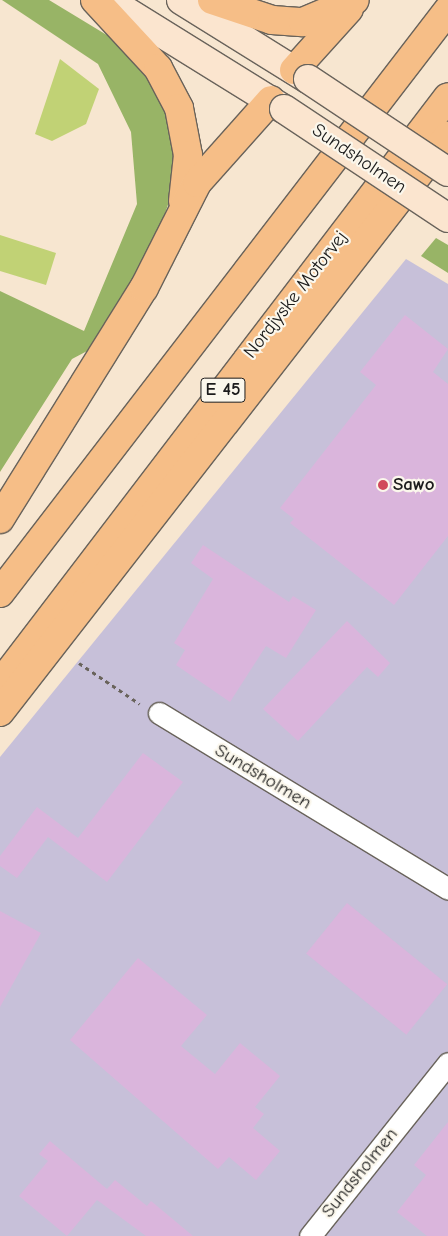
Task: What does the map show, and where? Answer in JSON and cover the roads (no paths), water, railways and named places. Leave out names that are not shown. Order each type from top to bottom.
[{"type":"highway","points":[[95,0],[158,68],[179,108],[188,155],[180,215]]},
{"type":"highway","points":[[212,0],[272,20],[303,22],[356,0]]},
{"type":"highway","points":[[301,74],[356,0]]},
{"type":"highway","name":"E 45","points":[[0,593],[448,10]]},
{"type":"highway","name":"Nordjyske Motorvej","points":[[0,684],[448,97]]},
{"type":"highway","points":[[0,519],[144,288],[180,215],[217,157],[277,104]]},
{"type":"highway","points":[[0,712],[448,136]]},
{"type":"street","name":"Sundsholmen","points":[[108,0],[277,104],[448,218]]},
{"type":"street","name":"Sundsholmen","points":[[181,0],[301,74],[448,172]]},
{"type":"street","points":[[277,104],[301,74]]},
{"type":"street","name":"Sundsholmen","points":[[159,714],[448,889]]},
{"type":"street","name":"Sundsholmen","points":[[310,1236],[448,1064]]},
{"type":"place","name":"Sawo","points":[[383,485]]}]
